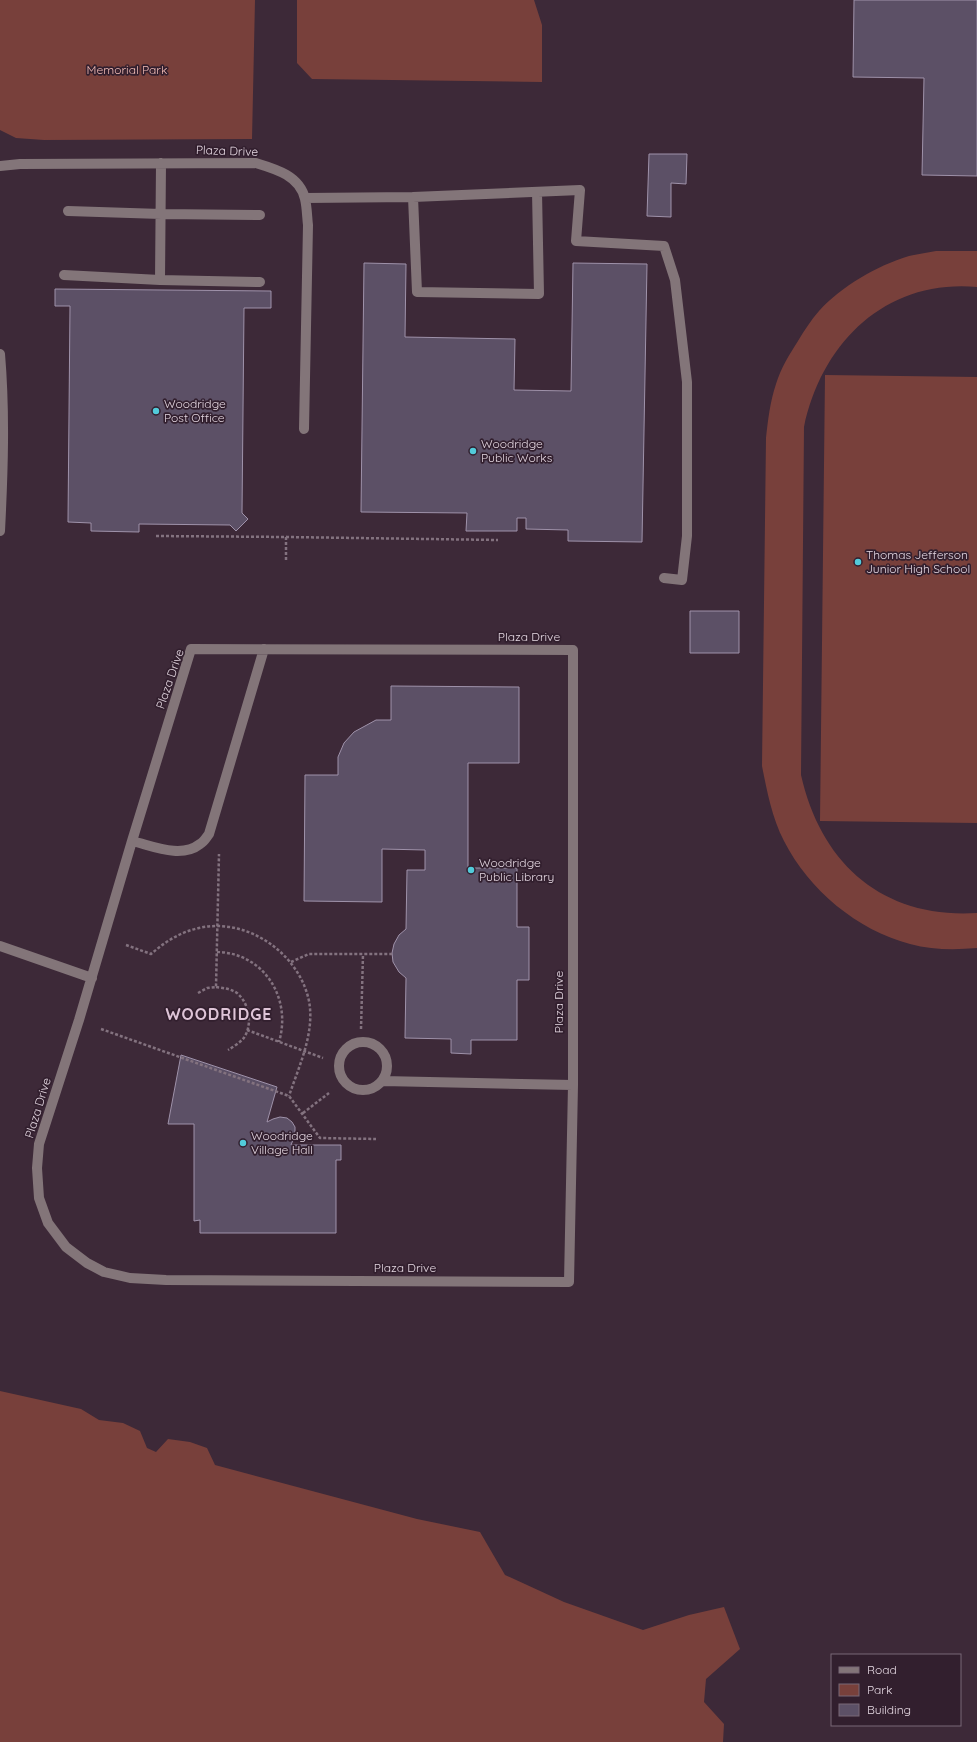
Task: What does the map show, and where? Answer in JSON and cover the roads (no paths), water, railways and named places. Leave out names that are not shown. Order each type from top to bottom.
[{"type":"street","name":"Plaza Drive","points":[[0,166],[20,164],[256,163],[279,170],[295,181],[305,198],[308,225],[304,429]]},
{"type":"street","points":[[160,280],[161,164]]},
{"type":"street","points":[[305,198],[413,197],[580,190],[576,241],[664,246],[676,280],[687,382],[687,536],[682,580],[664,578]]},
{"type":"street","points":[[413,197],[417,292],[539,294],[537,192]]},
{"type":"street","points":[[68,211],[260,215]]},
{"type":"street","points":[[64,275],[160,280],[260,282]]},
{"type":"street","points":[[0,354],[3,418],[3,483],[0,531]]},
{"type":"street","name":"Plaza Drive","points":[[192,649],[573,650],[573,1085],[569,1282],[166,1280],[130,1278],[104,1272],[87,1263],[66,1247],[48,1223],[39,1198],[39,1144],[92,978],[132,840],[192,649]]},
{"type":"street","points":[[132,840],[168,850],[179,851],[191,849],[201,844],[209,834],[264,649]]},
{"type":"street","points":[[0,946],[92,978]]},
{"type":"street","points":[[382,1081],[387,1066],[386,1058],[378,1048],[367,1042],[359,1042],[351,1045],[340,1057],[338,1066],[339,1073],[348,1086],[363,1091],[377,1086],[382,1081],[573,1085]]},
{"type":"place","name":"Woodridge Post Office","points":[[156,411]]},
{"type":"place","name":"Woodridge Public Works","points":[[473,451]]},
{"type":"place","name":"Thomas Jefferson Junior High School","points":[[858,562]]},
{"type":"place","name":"Woodridge Public Library","points":[[471,870]]},
{"type":"place","name":"Woodridge Village Hall","points":[[243,1143]]},
{"type":"district","name":"WOODRIDGE","points":[[219,1014]]},
{"type":"park label","name":"Memorial Park","points":[[127,70]]}]
